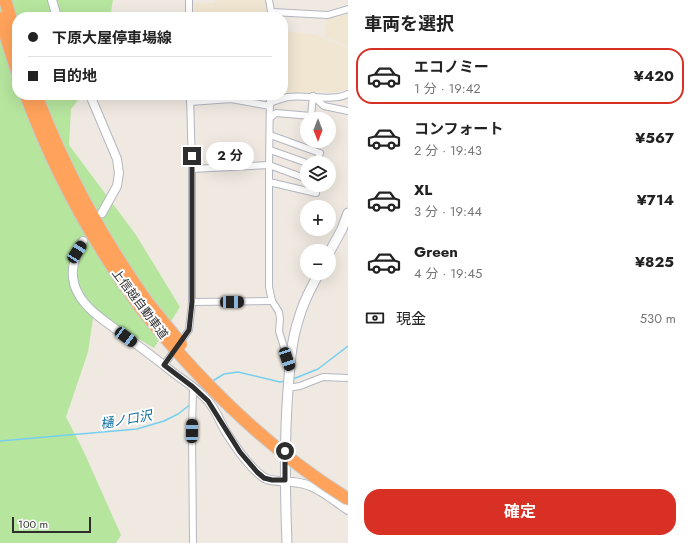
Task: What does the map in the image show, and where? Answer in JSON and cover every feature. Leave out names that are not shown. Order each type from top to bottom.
[{"type":"highway","points":[[5,0],[12,23]]},
{"type":"highway","points":[[0,18],[12,55]]},
{"type":"highway","name":"上信越自動車道","points":[[28,100],[49,153],[75,206],[107,259],[144,304],[198,363],[246,411],[295,452],[348,490]]},
{"type":"highway","name":"上信越自動車道","points":[[38,100],[57,148],[83,202],[144,304],[191,368],[240,416],[290,459],[348,500]]},
{"type":"main road","points":[[334,244],[348,213]]},
{"type":"main road","points":[[286,543],[286,421],[290,367],[294,332],[304,301],[315,280]]},
{"type":"street","points":[[52,0],[56,12]]},
{"type":"street","points":[[189,0],[189,12]]},
{"type":"street","points":[[269,0],[272,12]]},
{"type":"street","points":[[288,14],[328,15],[348,9]]},
{"type":"street","points":[[288,97],[313,96],[340,98],[348,94]]},
{"type":"street","points":[[313,96],[324,106],[348,111]]},
{"type":"street","points":[[270,118],[276,113],[311,116],[313,96]]},
{"type":"street","points":[[92,100],[117,159],[119,173],[117,186],[102,213]]},
{"type":"street","points":[[164,365],[189,330],[192,302],[192,169],[190,100]]},
{"type":"street","points":[[238,100],[270,105],[281,100]]},
{"type":"street","points":[[270,100],[269,287],[272,301],[279,312],[279,331],[290,367]]},
{"type":"street","points":[[270,135],[320,153],[319,156]]},
{"type":"street","points":[[270,150],[300,161]]},
{"type":"street","points":[[192,169],[269,165],[300,176]]},
{"type":"street","points":[[269,182],[316,193]]},
{"type":"street","points":[[83,241],[77,252],[72,269],[75,286],[86,305],[193,387],[208,401],[240,452],[264,478],[272,480],[285,480],[316,488],[348,510]]},
{"type":"street","points":[[192,302],[272,301]]},
{"type":"street","points":[[289,383],[300,386],[322,377],[348,378]]},
{"type":"street","points":[[193,387],[193,543]]},
{"type":"shaded area","points":[[215,0],[266,0],[267,12],[194,12],[194,3],[215,3]]},
{"type":"shaded area","points":[[348,14],[348,46],[325,37],[325,18]]},
{"type":"shaded area","points":[[288,32],[313,34],[348,48],[348,89],[330,93],[320,91],[288,94]]},
{"type":"green space","points":[[0,0],[113,0],[111,12],[12,12],[12,100],[78,100],[71,109],[69,145],[136,235],[180,307],[154,348],[94,312],[88,352],[66,417],[83,450],[121,535],[116,543],[0,543]]},
{"type":"waterway","name":"樋ノ口沢","points":[[293,379],[318,369],[348,346]]},
{"type":"waterway","name":"樋ノ口沢","points":[[211,382],[224,374],[238,372],[280,382],[285,381]]},
{"type":"waterway","name":"樋ノ口沢","points":[[0,441],[137,429],[164,421],[178,414],[191,404]]},
{"type":"route","points":[[192,156],[192,302],[189,330],[164,365],[193,387],[208,401],[226,432],[240,452],[264,478],[272,480],[285,480],[285,451]]}]
